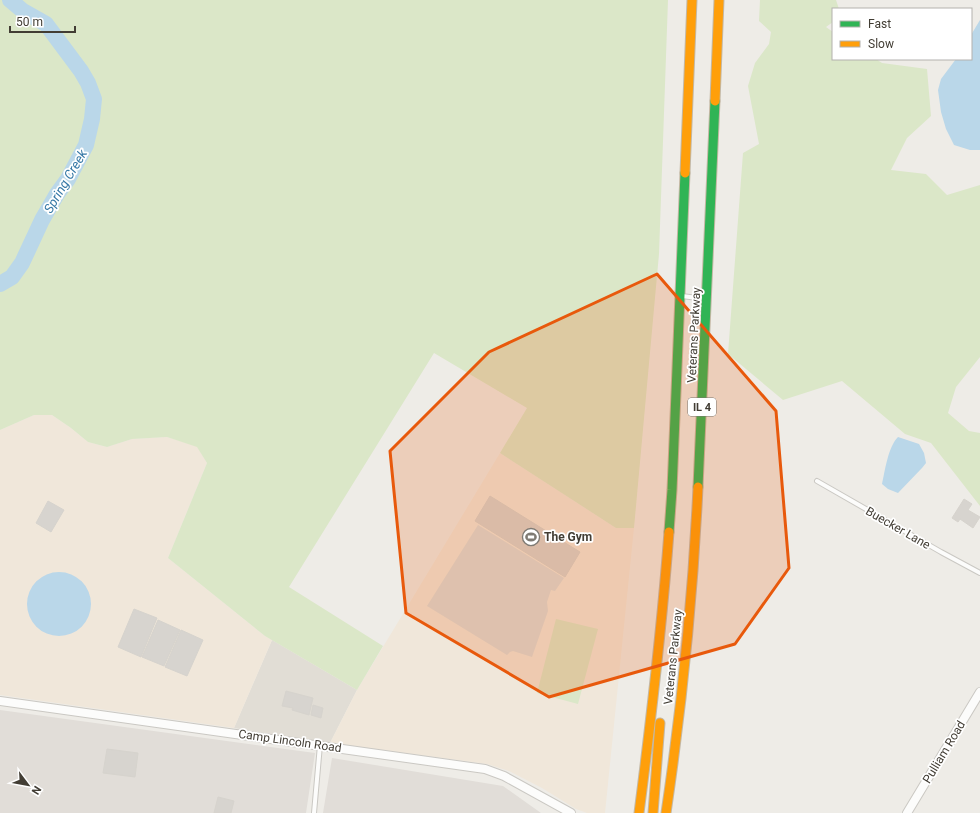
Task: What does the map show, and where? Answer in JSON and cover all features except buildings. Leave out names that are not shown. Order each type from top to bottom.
[{"type":"highway","name":"Veterans Parkway","points":[[639,813],[665,587],[672,490],[692,0]]},
{"type":"highway","name":"Veterans Parkway","points":[[666,813],[676,744],[693,576],[707,299],[719,0]]},
{"type":"highway","points":[[653,813],[664,658],[659,641]]},
{"type":"highway","points":[[631,813],[648,692],[655,677]]},
{"type":"street","name":"Pulliam Road","points":[[907,813],[980,692]]},
{"type":"street","name":"Camp Lincoln Road","points":[[0,700],[485,769],[504,776],[571,813]]},
{"type":"lane","points":[[680,296],[707,299]]},
{"type":"lane","name":"Buecker Lane","points":[[817,481],[980,573]]},
{"type":"lane","points":[[314,813],[320,745]]},
{"type":"highlighted area","points":[[657,274],[776,411],[789,568],[735,644],[549,697],[406,613],[390,451],[489,352]]},
{"type":"shaded area","points":[[34,415],[52,415],[88,442],[107,447],[132,439],[167,437],[197,446],[207,463],[168,558],[272,640],[234,728],[0,695],[0,430]]},
{"type":"shaded area","points":[[500,453],[616,528],[634,528],[605,813],[587,813],[576,809],[542,788],[509,771],[487,764],[330,743],[357,690]]},
{"type":"shaded area","points":[[478,525],[564,578],[555,591],[551,590],[547,602],[548,611],[532,657],[513,651],[507,655],[427,606]]},
{"type":"shaded area","points":[[272,640],[357,690],[330,743],[234,728]]},
{"type":"shaded area","points":[[0,710],[315,753],[306,813],[0,813]]},
{"type":"shaded area","points":[[332,758],[503,786],[541,813],[323,813]]},
{"type":"green space","points":[[0,0],[668,0],[659,254],[634,528],[616,528],[500,453],[527,408],[434,353],[289,587],[383,646],[357,690],[265,636],[168,558],[207,463],[197,447],[167,437],[132,439],[107,447],[88,442],[52,415],[34,415],[0,430]]},
{"type":"green space","points":[[760,0],[836,0],[839,8],[832,8],[832,23],[826,27],[832,31],[832,60],[878,60],[882,63],[927,69],[931,116],[907,138],[891,170],[926,174],[947,195],[980,185],[980,357],[956,387],[948,413],[969,431],[980,433],[980,506],[931,443],[905,434],[842,381],[783,400],[728,354],[743,153],[759,144],[748,86],[755,63],[769,44],[771,32],[759,21]]},
{"type":"green space","points":[[556,619],[598,629],[578,704],[537,693]]},
{"type":"water","points":[[980,20],[980,150],[970,150],[954,145],[946,129],[941,112],[938,90],[941,79],[955,60],[972,60],[972,33]]},
{"type":"water","points":[[898,437],[919,444],[924,453],[926,463],[898,493],[888,489],[882,484],[889,453]]},
{"type":"water","points":[[53,572],[65,572],[82,581],[89,592],[91,604],[89,616],[82,627],[65,636],[53,636],[41,631],[32,622],[27,610],[27,598],[32,586],[41,577]]},
{"type":"waterway","name":"Spring Creek","points":[[0,284],[12,277],[22,263],[42,220],[57,194],[68,179],[86,145],[92,119],[94,99],[88,83],[81,71],[46,24],[23,11],[10,0]]},
{"type":"traffic: fast","points":[[698,487],[715,101]]},
{"type":"traffic: fast","points":[[669,532],[685,173]]},
{"type":"traffic: slow","points":[[685,173],[692,0]]},
{"type":"traffic: slow","points":[[715,101],[719,0]]},
{"type":"traffic: slow","points":[[666,813],[686,650],[698,487]]},
{"type":"traffic: slow","points":[[639,813],[656,673],[669,532]]},
{"type":"traffic: slow","points":[[653,813],[660,723]]},
{"type":"place","name":"The Gym","points":[[531,537]]}]
